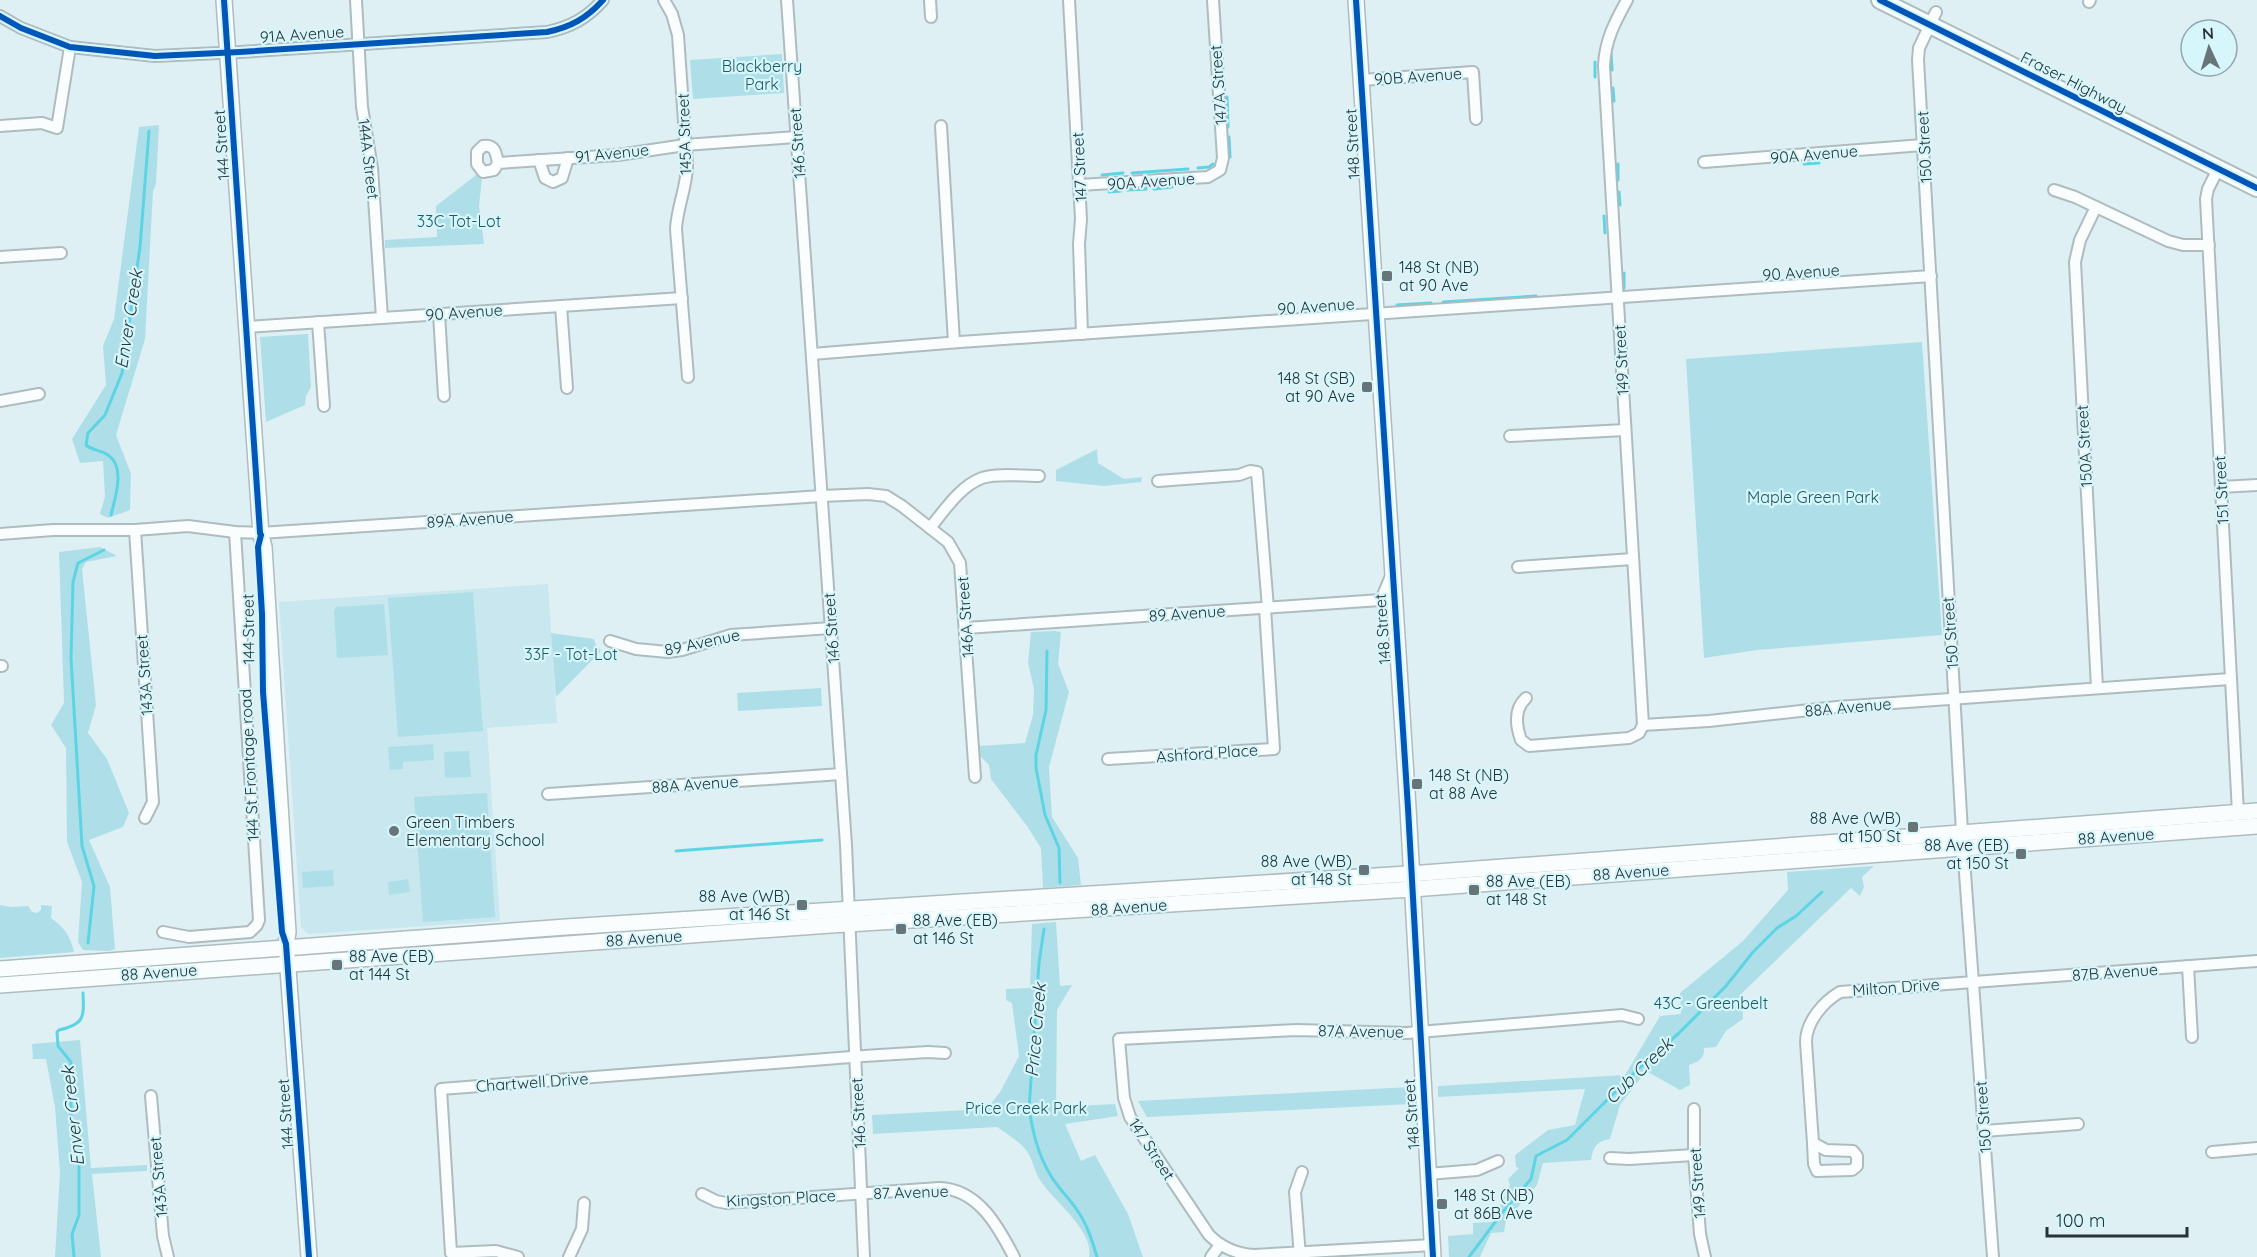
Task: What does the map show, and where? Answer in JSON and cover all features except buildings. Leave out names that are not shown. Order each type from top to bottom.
[{"type":"main road","name":"144 Street","points":[[224,0],[260,534],[263,544],[288,932],[286,952],[309,1257]]},
{"type":"main road","name":"148 Street","points":[[1356,0],[1433,1251]]},
{"type":"main road","name":"Fraser Highway","points":[[1880,0],[1933,18],[2257,188]]},
{"type":"main road","name":"88 Avenue","points":[[0,969],[1412,881],[1963,840],[2257,811]]},
{"type":"main road","name":"88 Avenue","points":[[1963,840],[2257,826]]},
{"type":"main road","name":"88 Avenue","points":[[0,985],[286,952]]},
{"type":"street","name":"144A Street","points":[[356,0],[363,114],[372,168],[382,318]]},
{"type":"street","name":"91A Avenue","points":[[0,16],[21,28],[70,47],[155,56],[547,32],[580,21],[593,12],[603,0]]},
{"type":"street","name":"145A Street","points":[[664,0],[672,14],[678,35],[687,173],[677,213],[676,229],[688,376]]},
{"type":"street","name":"146 Street","points":[[787,0],[841,774],[864,1257]]},
{"type":"street","points":[[930,0],[931,17]]},
{"type":"street","name":"147 Street","points":[[1069,0],[1080,185],[1082,334]]},
{"type":"street","name":"147A Street","points":[[1213,0],[1223,159],[1220,170]]},
{"type":"street","name":"149 Street","points":[[1627,0],[1609,34],[1604,66],[1643,725]]},
{"type":"street","name":"150 Street","points":[[1933,18],[1918,53],[1954,698],[1993,1257]]},
{"type":"street","points":[[0,126],[42,123],[57,128],[70,47]]},
{"type":"street","name":"90B Avenue","points":[[1362,80],[1473,72],[1476,119]]},
{"type":"street","points":[[941,126],[954,342]]},
{"type":"street","name":"91 Avenue","points":[[498,163],[618,155],[685,145],[796,137]]},
{"type":"street","name":"90A Avenue","points":[[1704,162],[1923,145]]},
{"type":"street","points":[[539,160],[545,178],[554,182],[562,178],[568,158]]},
{"type":"street","name":"151 Street","points":[[2218,169],[2207,193],[2238,813]]},
{"type":"street","name":"90A Avenue","points":[[1080,185],[1208,177],[1220,170]]},
{"type":"street","points":[[2054,189],[2168,241],[2183,245],[2209,245]]},
{"type":"street","name":"150A Street","points":[[2097,207],[2077,246],[2075,274],[2097,688]]},
{"type":"street","points":[[0,257],[61,253]]},
{"type":"street","name":"90 Avenue","points":[[812,354],[954,342],[1931,276]]},
{"type":"street","name":"90 Avenue","points":[[246,327],[682,298]]},
{"type":"street","points":[[561,306],[567,387]]},
{"type":"street","points":[[440,314],[444,396]]},
{"type":"street","points":[[318,322],[324,406]]},
{"type":"street","points":[[0,401],[39,394]]},
{"type":"street","points":[[1510,436],[1625,430]]},
{"type":"street","points":[[1158,481],[1257,472],[1266,608]]},
{"type":"street","points":[[930,528],[969,484],[984,477],[1039,476]]},
{"type":"street","points":[[2221,487],[2257,485]]},
{"type":"street","name":"89A Avenue","points":[[0,534],[188,526],[260,534],[868,494],[886,496],[930,528]]},
{"type":"street","name":"146A Street","points":[[930,528],[953,548],[960,563],[975,777]]},
{"type":"street","name":"143A Street","points":[[135,530],[153,802],[145,818]]},
{"type":"street","name":"144 St Frontage road","points":[[163,932],[189,937],[250,932],[257,926],[259,920],[236,532]]},
{"type":"street","points":[[1518,567],[1633,559]]},
{"type":"street","name":"89 Avenue","points":[[966,628],[1381,600],[1392,576]]},
{"type":"street","name":"Ashford Place","points":[[1108,759],[1274,749],[1266,608]]},
{"type":"street","name":"89 Avenue","points":[[610,640],[636,649],[668,652],[695,647],[731,635],[831,628]]},
{"type":"street","name":"88A Avenue","points":[[1526,698],[1518,706],[1518,723],[1521,741],[1529,746],[1629,738],[1639,733],[1643,725],[1709,721],[1837,707],[2230,679]]},
{"type":"street","name":"88A Avenue","points":[[548,794],[841,774]]},
{"type":"street","name":"87B Avenue","points":[[1973,982],[2257,961]]},
{"type":"street","points":[[2188,966],[2192,1037]]},
{"type":"street","name":"Milton Drive","points":[[1813,1143],[1806,1034],[1809,1024],[1829,1000],[1850,990],[1973,982]]},
{"type":"street","name":"87A Avenue","points":[[1119,1040],[1297,1030],[1407,1033],[1622,1015],[1638,1019]]},
{"type":"street","name":"147 Street","points":[[1119,1040],[1124,1098],[1130,1117],[1209,1234],[1220,1245]]},
{"type":"street","points":[[855,1057],[945,1053]]},
{"type":"street","name":"Chartwell Drive","points":[[518,1257],[496,1251],[452,1253],[441,1089],[855,1057]]},
{"type":"street","name":"143A Street","points":[[151,1096],[163,1236],[168,1257]]},
{"type":"street","name":"149 Street","points":[[1694,1109],[1694,1155],[1701,1239],[1705,1257]]},
{"type":"street","points":[[1984,1131],[2078,1124]]},
{"type":"street","points":[[2212,1152],[2257,1148]]},
{"type":"street","points":[[1610,1158],[1694,1155]]},
{"type":"street","points":[[1428,1174],[1477,1170],[1498,1161]]},
{"type":"street","points":[[1300,1255],[1295,1192],[1302,1172]]},
{"type":"street","name":"87 Avenue","points":[[861,1194],[939,1188],[960,1191],[973,1198],[982,1207],[1014,1257]]},
{"type":"street","name":"Kingston Place","points":[[702,1194],[726,1203],[861,1194]]},
{"type":"street","points":[[569,1257],[582,1229],[584,1203]]},
{"type":"street","points":[[1211,1257],[1220,1245],[1249,1255],[1433,1251]]},
{"type":"shaded area","name":"Green Timbers Elementary School","points":[[548,584],[557,723],[487,728],[500,921],[308,934],[301,927],[279,602]]},
{"type":"green space","name":"Blackberry Park","points":[[782,54],[784,93],[693,99],[690,60]]},
{"type":"green space","points":[[159,125],[145,339],[116,435],[131,474],[130,510],[108,518],[100,514],[105,497],[103,461],[80,463],[72,439],[106,385],[103,346],[114,319],[139,127]]},
{"type":"green space","name":"33C Tot-Lot","points":[[476,175],[482,178],[479,206],[484,244],[385,248],[385,240],[437,237],[436,206]]},
{"type":"green space","points":[[308,334],[311,387],[306,396],[305,405],[266,422],[260,337]]},
{"type":"green space","name":"Maple Green Park","points":[[1922,342],[1942,635],[1757,650],[1704,658],[1686,359]]},
{"type":"green space","points":[[1097,449],[1098,463],[1124,479],[1142,477],[1141,482],[1104,486],[1056,481],[1056,470]]},
{"type":"green space","points":[[100,547],[117,556],[86,562],[82,569],[96,705],[88,733],[107,759],[129,813],[123,827],[89,840],[110,887],[115,949],[109,951],[83,950],[78,942],[82,882],[67,842],[66,748],[51,725],[64,703],[59,552]]},
{"type":"green space","points":[[473,592],[483,731],[398,737],[388,598]]},
{"type":"green space","points":[[384,604],[388,655],[337,658],[334,611],[336,607]]},
{"type":"green space","points":[[1031,632],[1061,632],[1058,664],[1069,692],[1049,767],[1052,817],[1078,858],[1081,885],[1043,888],[1041,848],[991,779],[989,765],[980,756],[979,746],[1025,743],[1033,715],[1034,689],[1028,663]]},
{"type":"green space","name":"33F - Tot-Lot","points":[[551,633],[594,639],[601,651],[556,697]]},
{"type":"green space","points":[[821,688],[822,706],[738,711],[737,693]]},
{"type":"green space","points":[[433,744],[434,760],[403,762],[403,769],[390,770],[388,747]]},
{"type":"green space","points":[[469,751],[471,777],[445,778],[444,752]]},
{"type":"green space","points":[[487,793],[495,917],[423,922],[414,797]]},
{"type":"green space","name":"43C - Greenbelt","points":[[1874,866],[1862,877],[1864,887],[1860,896],[1851,888],[1742,993],[1743,1019],[1726,1031],[1716,1047],[1704,1048],[1700,1060],[1689,1065],[1690,1085],[1680,1090],[1646,1071],[1620,1105],[1610,1139],[1596,1145],[1591,1160],[1543,1163],[1537,1185],[1506,1221],[1504,1232],[1491,1233],[1480,1257],[1449,1257],[1448,1236],[1473,1234],[1473,1223],[1492,1222],[1510,1185],[1508,1179],[1519,1168],[1516,1167],[1515,1155],[1548,1130],[1575,1125],[1585,1089],[1438,1097],[1438,1086],[1625,1075],[1660,1016],[1681,1014],[1680,993],[1743,941],[1788,890],[1787,872]]},
{"type":"green space","points":[[333,870],[334,886],[303,888],[302,872]]},
{"type":"green space","points":[[408,879],[410,892],[389,895],[388,882]]},
{"type":"green space","points":[[0,905],[28,906],[32,912],[37,913],[41,910],[41,905],[52,906],[51,918],[66,933],[74,952],[0,958]]},
{"type":"green space","name":"Price Creek Park","points":[[1056,922],[1060,986],[1072,985],[1057,1010],[1056,1107],[1115,1104],[1118,1116],[1065,1124],[1081,1161],[1095,1155],[1128,1214],[1143,1257],[1089,1257],[1086,1237],[1040,1180],[1026,1150],[997,1127],[873,1134],[872,1115],[987,1109],[1000,1092],[1019,1056],[1012,1003],[1006,1000],[1006,989],[1030,988],[1032,924]]},
{"type":"green space","points":[[80,1040],[91,1168],[147,1165],[147,1171],[92,1174],[101,1257],[55,1257],[60,1173],[55,1107],[46,1059],[33,1059],[32,1044]]},
{"type":"green space","points":[[1410,1087],[1411,1104],[1147,1117],[1138,1101]]},
{"type":"waterway","points":[[1611,53],[1612,70]]},
{"type":"waterway","points":[[1595,62],[1595,77]]},
{"type":"waterway","points":[[1613,88],[1614,101]]},
{"type":"waterway","points":[[1227,97],[1228,127]]},
{"type":"waterway","name":"Enver Creek","points":[[111,515],[117,492],[117,467],[108,455],[86,445],[88,433],[105,415],[122,373],[140,247],[149,131]]},
{"type":"waterway","points":[[1229,137],[1230,157]]},
{"type":"waterway","points":[[1804,164],[1819,163]]},
{"type":"waterway","points":[[1198,168],[1209,167],[1213,164]]},
{"type":"waterway","points":[[1618,164],[1618,180]]},
{"type":"waterway","points":[[1132,173],[1188,169]]},
{"type":"waterway","points":[[1102,175],[1123,173]]},
{"type":"waterway","points":[[1154,189],[1172,187]]},
{"type":"waterway","points":[[1127,190],[1146,189]]},
{"type":"waterway","points":[[1109,192],[1121,191]]},
{"type":"waterway","points":[[1619,192],[1620,205]]},
{"type":"waterway","points":[[1604,216],[1605,233]]},
{"type":"waterway","points":[[1624,273],[1624,288]]},
{"type":"waterway","points":[[1443,302],[1536,296]]},
{"type":"waterway","points":[[1397,305],[1431,303]]},
{"type":"waterway","points":[[1301,312],[1328,310]]},
{"type":"waterway","name":"Enver Creek","points":[[88,943],[94,886],[82,846],[71,658],[73,582],[78,563],[104,550]]},
{"type":"waterway","name":"Price Creek","points":[[1047,651],[1046,710],[1036,755],[1036,768],[1045,815],[1059,848],[1060,883]]},
{"type":"waterway","points":[[676,851],[822,840]]},
{"type":"waterway","name":"Cub Creek","points":[[1469,1257],[1531,1179],[1536,1156],[1567,1140],[1726,986],[1753,952],[1777,928],[1796,916],[1822,892]]},
{"type":"waterway","name":"Price Creek","points":[[1044,929],[1039,963],[1029,1109],[1034,1135],[1046,1168],[1084,1221],[1097,1257]]},
{"type":"waterway","name":"Enver Creek","points":[[74,1257],[72,1234],[79,1215],[79,1163],[71,1127],[71,1062],[58,1046],[57,1032],[74,1025],[81,1018],[83,993]]},
{"type":"cycle path","points":[[224,0],[260,533]]},
{"type":"cycle path","points":[[0,16],[21,28],[70,47],[155,56],[547,32],[578,21],[603,0]]},
{"type":"cycle path","points":[[1356,0],[1408,808],[1433,1257]]},
{"type":"cycle path","points":[[1880,0],[2257,188]]},
{"type":"cycle path","points":[[261,535],[258,547],[263,692],[282,932],[286,944],[309,1257]]},
{"type":"place","name":"148 St (NB) at 90 Ave","points":[[1387,276]]},
{"type":"place","name":"148 St (SB) at 90 Ave","points":[[1367,387]]},
{"type":"place","name":"148 St (NB) at 88 Ave","points":[[1417,784]]},
{"type":"place","name":"88 Ave (WB) at 150 St","points":[[1913,827]]},
{"type":"place","name":"Green Timbers Elementary School","points":[[394,831]]},
{"type":"place","name":"88 Ave (EB) at 150 St","points":[[2021,854]]},
{"type":"place","name":"88 Ave (WB) at 148 St","points":[[1364,870]]},
{"type":"place","name":"88 Ave (EB) at 148 St","points":[[1474,890]]},
{"type":"place","name":"88 Ave (WB) at 146 St","points":[[802,905]]},
{"type":"place","name":"88 Ave (EB) at 146 St","points":[[901,929]]},
{"type":"place","name":"88 Ave (EB) at 144 St","points":[[337,965]]},
{"type":"place","name":"148 St (NB) at 86B Ave","points":[[1442,1204]]}]
